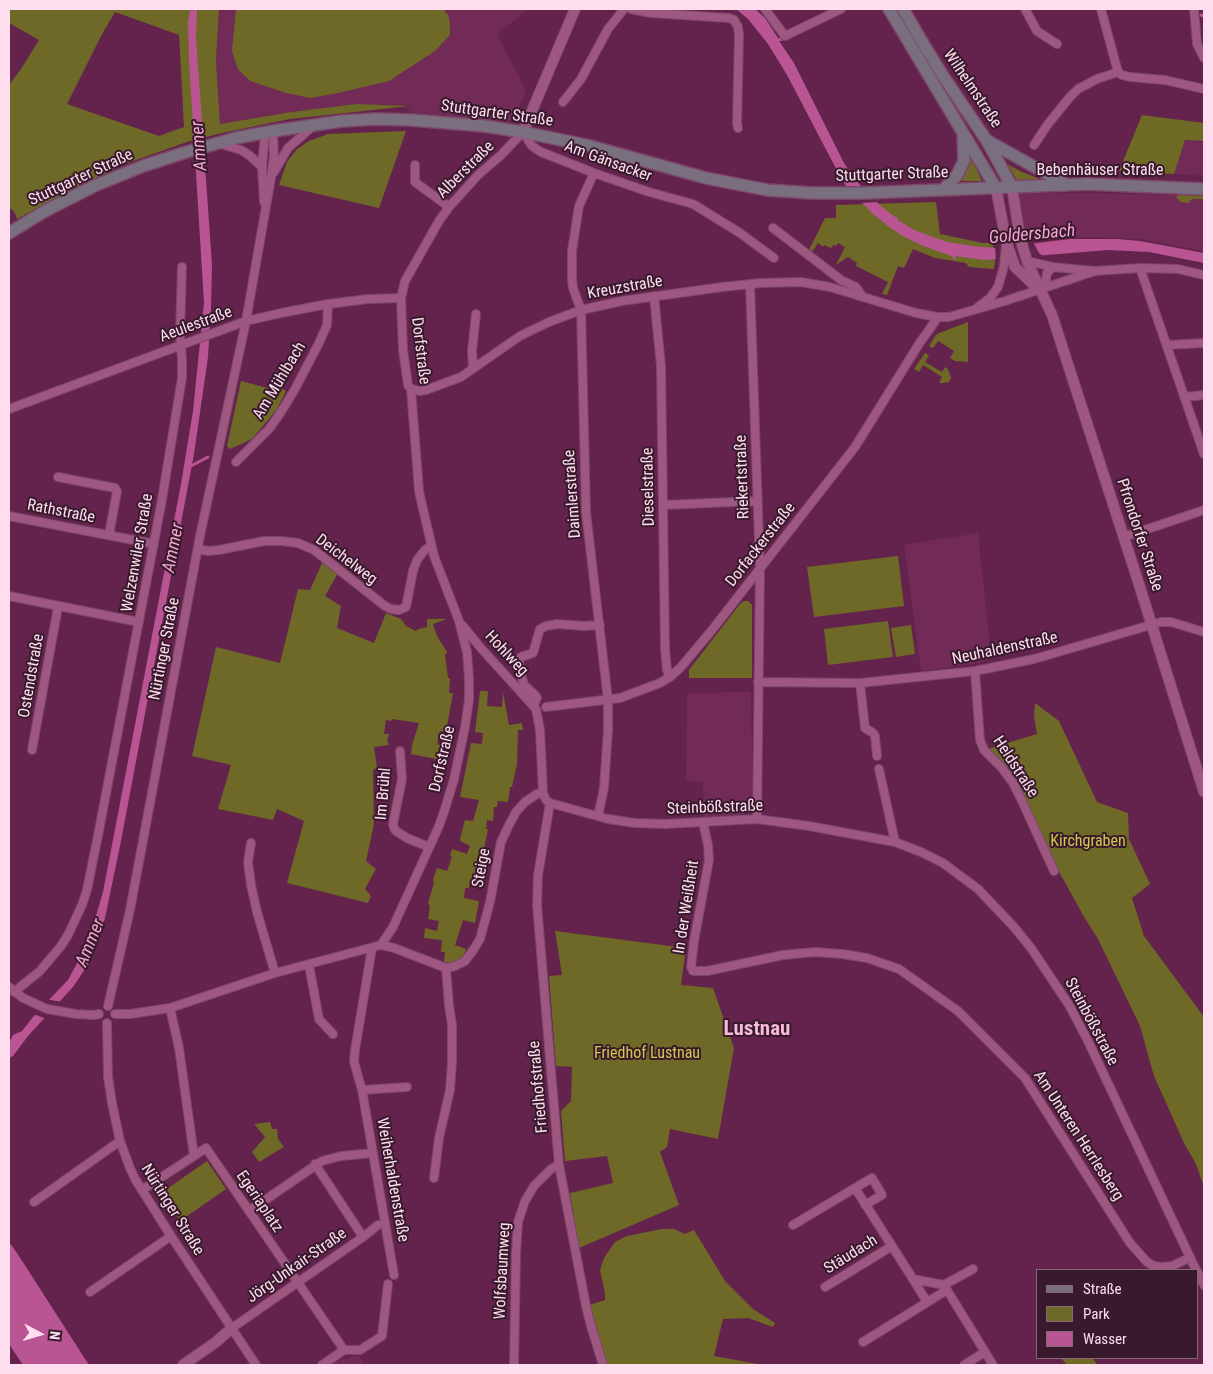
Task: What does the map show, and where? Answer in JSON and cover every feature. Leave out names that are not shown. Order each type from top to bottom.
[{"type":"main road","name":"Wilhelmstraße","points":[[889,9],[996,188]]},
{"type":"main road","name":"Wilhelmstraße","points":[[903,9],[943,76],[988,141],[1012,187]]},
{"type":"main road","name":"Stuttgarter Straße","points":[[9,232],[94,186],[143,166],[183,153],[269,132],[351,121],[412,120],[484,126],[523,132],[590,146],[690,174],[767,190],[865,194],[996,188]]},
{"type":"main road","points":[[942,190],[957,175],[964,161],[962,131]]},
{"type":"main road","points":[[988,141],[1067,184]]},
{"type":"main road","name":"Bebenhäuser Straße","points":[[996,188],[1094,184],[1204,189]]},
{"type":"street","name":"Alberstraße","points":[[401,298],[405,282],[434,228],[449,207],[469,184],[523,132],[575,9]]},
{"type":"street","points":[[563,102],[581,79],[608,29],[624,9]]},
{"type":"street","points":[[631,9],[651,13],[729,18],[734,20],[738,27],[739,36],[738,128]]},
{"type":"street","points":[[765,9],[785,36],[841,9]]},
{"type":"street","points":[[1025,9],[1037,31],[1057,44]]},
{"type":"street","points":[[1101,9],[1118,72],[1130,77],[1165,80],[1204,89]]},
{"type":"street","points":[[1194,9],[1197,44],[1204,58]]},
{"type":"street","points":[[1196,18],[1204,22]]},
{"type":"street","points":[[1034,145],[1048,124],[1075,91],[1083,85],[1118,72]]},
{"type":"street","name":"Nürtinger Straße","points":[[271,178],[288,148],[313,125]]},
{"type":"street","name":"Nürtinger Straße","points":[[266,209],[262,167],[269,132]]},
{"type":"street","name":"Nürtinger Straße","points":[[108,1006],[130,910],[198,549],[246,321],[274,156],[269,132]]},
{"type":"street","name":"Am Gänsacker","points":[[523,132],[532,146],[541,152],[594,174],[693,204],[740,233],[774,258]]},
{"type":"street","points":[[215,144],[241,150],[262,167]]},
{"type":"street","points":[[415,165],[415,182],[449,207]]},
{"type":"street","name":"Daimlerstraße","points":[[594,174],[579,206],[572,251],[573,288],[581,310],[586,512],[608,700],[604,788],[598,816]]},
{"type":"street","name":"Pfrondorfer Straße","points":[[1012,187],[1020,238],[1027,261],[1052,315],[1204,792]]},
{"type":"street","name":"Pfrondorfer Straße","points":[[996,188],[1010,266],[1040,290]]},
{"type":"street","name":"Kreuzstraße","points":[[773,228],[841,280],[856,287],[863,297]]},
{"type":"street","points":[[1027,261],[1053,267],[1095,271],[1140,268],[1178,269],[1204,274]]},
{"type":"street","name":"Kreuzstraße","points":[[975,310],[990,298],[1010,266]]},
{"type":"street","name":"Welzenwiler Straße","points":[[11,989],[40,971],[61,946],[82,905],[87,890],[154,544],[182,378],[180,346],[182,267]]},
{"type":"street","points":[[1040,290],[1046,280],[1047,273],[1053,267]]},
{"type":"street","points":[[1140,268],[1204,454]]},
{"type":"street","name":"Kreuzstraße","points":[[411,389],[420,390],[437,386],[461,377],[520,336],[548,322],[581,310],[622,301],[692,290],[750,284],[800,282],[830,287],[909,311],[949,317],[1040,290],[1095,271]]},
{"type":"street","name":"Riekertstraße","points":[[750,284],[760,568],[757,819]]},
{"type":"street","name":"Dieselstraße","points":[[654,296],[661,366],[665,649],[670,677]]},
{"type":"street","name":"Aeulestraße","points":[[9,409],[246,321],[328,304],[368,299],[401,298]]},
{"type":"street","name":"Dorfstraße","points":[[381,945],[393,927],[445,809],[454,779],[469,700],[467,652],[459,621],[437,567],[420,491],[411,389],[408,385],[403,350],[401,298]]},
{"type":"street","name":"Am Mühlbach","points":[[236,462],[269,429],[295,389],[327,325],[328,304]]},
{"type":"street","points":[[473,369],[472,352],[476,314]]},
{"type":"street","name":"Dorfackerstraße","points":[[546,707],[620,698],[650,688],[670,677],[682,667],[855,447],[938,316]]},
{"type":"street","points":[[1168,345],[1204,342]]},
{"type":"street","points":[[1184,397],[1204,395]]},
{"type":"street","name":"Rathstraße","points":[[58,477],[118,490],[109,535]]},
{"type":"street","points":[[664,505],[758,501]]},
{"type":"street","points":[[1124,537],[1204,510]]},
{"type":"street","name":"Rathstraße","points":[[9,516],[154,544]]},
{"type":"street","name":"Deichelweg","points":[[198,549],[219,550],[264,541],[298,543],[314,550],[369,595],[391,609],[399,610],[406,607],[416,560],[431,546]]},
{"type":"street","points":[[9,596],[139,622]]},
{"type":"street","name":"Ostendstraße","points":[[32,750],[58,606]]},
{"type":"street","name":"Hohlweg","points":[[459,621],[534,705]]},
{"type":"street","name":"Neuhaldenstraße","points":[[758,682],[860,683],[975,671],[1034,659],[1167,621],[1204,632]]},
{"type":"street","points":[[550,803],[546,800],[543,793],[540,730],[538,713],[534,705],[537,698],[524,684],[519,661],[521,657],[533,653],[540,629],[546,626],[557,624],[600,625]]},
{"type":"street","name":"Heldstraße","points":[[975,671],[980,740],[984,750],[1002,768],[1013,783],[1054,871]]},
{"type":"street","points":[[860,683],[865,728],[875,736],[876,756]]},
{"type":"street","name":"Im Brühl","points":[[400,751],[402,779],[393,824],[394,828],[396,832],[406,838],[429,847]]},
{"type":"street","points":[[879,769],[895,842]]},
{"type":"street","name":"Steige","points":[[446,968],[464,961],[480,939],[488,911],[502,842],[509,825],[516,812],[525,802],[537,794],[543,793]]},
{"type":"street","name":"Steinbößstraße","points":[[550,803],[621,821],[650,824],[757,819],[809,826],[895,842],[921,852],[943,864],[978,889],[1014,926],[1069,1005],[1088,1041],[1195,1269]]},
{"type":"street","name":"Friedhofstraße","points":[[550,803],[538,875],[537,904],[559,1165],[588,1313],[603,1365]]},
{"type":"street","name":"In der Weißheit","points":[[691,967],[709,860],[703,822]]},
{"type":"street","points":[[251,843],[248,862],[251,885],[275,973]]},
{"type":"street","points":[[115,1014],[130,1014],[170,1008],[275,973],[381,945],[394,948],[446,968],[452,1025],[452,1062],[448,1098],[434,1178]]},
{"type":"street","name":"Weiherhaldenstraße","points":[[372,948],[354,1050],[354,1062],[362,1090],[394,1275]]},
{"type":"street","name":"Am Unteren Herrlesberg","points":[[691,967],[693,971],[706,971],[782,955],[815,952],[867,958],[899,969],[958,1011],[1025,1078],[1130,1243],[1147,1262],[1154,1266],[1162,1267],[1172,1266],[1190,1258]]},
{"type":"street","points":[[309,965],[319,1019],[333,1034]]},
{"type":"street","points":[[11,989],[47,1008],[76,1014],[99,1014]]},
{"type":"street","points":[[108,1006],[113,1009],[115,1014],[113,1020],[107,1023],[101,1020],[99,1014],[101,1009],[108,1006]]},
{"type":"street","points":[[142,1190],[194,1156],[179,1048],[170,1008]]},
{"type":"street","name":"Nürtinger Straße","points":[[107,1023],[110,1092],[120,1141],[134,1179],[256,1365]]},
{"type":"street","points":[[362,1090],[407,1087]]},
{"type":"street","points":[[34,1202],[120,1141]]},
{"type":"street","name":"Egeriaplatz","points":[[194,1156],[206,1148],[344,1350]]},
{"type":"street","points":[[249,1211],[315,1164],[330,1158],[373,1153]]},
{"type":"street","points":[[315,1164],[363,1237]]},
{"type":"street","name":"Wolfsbaumweg","points":[[514,1365],[518,1222],[525,1201],[534,1186],[551,1168],[559,1165]]},
{"type":"street","points":[[793,1225],[872,1178],[882,1195],[866,1205]]},
{"type":"street","name":"Stäudach","points":[[855,1188],[927,1302]]},
{"type":"street","name":"Jörg-Unkair-Straße","points":[[232,1328],[378,1225]]},
{"type":"street","points":[[90,1292],[171,1236]]},
{"type":"street","name":"Stäudach","points":[[826,1287],[892,1246]]},
{"type":"street","points":[[863,1342],[927,1302],[974,1268]]},
{"type":"street","points":[[913,1279],[946,1288],[993,1365]]},
{"type":"street","points":[[322,1365],[344,1350],[360,1350],[382,1336],[388,1284]]},
{"type":"street","points":[[183,1365],[216,1342],[232,1328]]},
{"type":"street","points":[[964,1365],[985,1352]]},
{"type":"shaded area","points":[[219,9],[529,9],[497,34],[526,90],[516,117],[507,122],[407,112],[410,106],[356,104],[291,112],[220,124],[216,61]]},
{"type":"shaded area","points":[[1142,115],[1204,123],[1204,141],[1185,140],[1174,174],[1119,171]]},
{"type":"shaded area","points":[[1185,140],[1204,142],[1204,176],[1174,174]]},
{"type":"shaded area","points":[[1019,192],[1204,196],[1204,251],[1139,239],[1094,237],[1025,239]]},
{"type":"shaded area","points":[[978,533],[991,654],[987,659],[981,660],[981,663],[921,671],[904,545]]},
{"type":"shaded area","points":[[751,692],[753,813],[704,819],[703,782],[686,781],[687,693]]},
{"type":"shaded area","points":[[359,1355],[364,1365],[327,1365],[330,1363]]},
{"type":"green space","points":[[9,9],[219,9],[216,61],[220,124],[291,112],[356,104],[410,106],[290,119],[187,142],[122,165],[17,219],[14,211],[9,208],[9,85],[39,40],[9,23]],"holes":[[[115,12],[179,35],[184,127],[159,136],[67,104]]]},
{"type":"green space","points":[[236,9],[439,9],[444,10],[448,15],[450,35],[435,51],[389,81],[310,98],[286,93],[250,81],[238,69],[232,51]]},
{"type":"green space","points":[[406,131],[379,208],[279,185],[287,162],[297,149],[309,141],[328,134]]},
{"type":"green space","points":[[971,157],[982,181],[958,181],[968,168]]},
{"type":"green space","points":[[1007,164],[1022,172],[1047,182],[1018,182]]},
{"type":"green space","points":[[1180,195],[1204,196],[1204,199],[1192,199],[1189,203],[1181,202],[1176,197]]},
{"type":"green space","points":[[936,202],[940,234],[993,245],[994,269],[969,267],[966,263],[935,258],[913,249],[904,268],[898,266],[887,295],[882,294],[888,282],[856,266],[857,263],[848,257],[836,265],[845,247],[838,243],[831,248],[824,245],[823,247],[818,243],[812,252],[809,250],[825,218],[836,218],[836,205]]},
{"type":"green space","points":[[968,322],[968,362],[955,361],[950,358],[954,351],[938,341],[933,348],[929,346],[939,333]]},
{"type":"green space","points":[[925,353],[929,355],[925,362],[942,372],[945,367],[948,369],[951,378],[949,382],[939,383],[942,377],[923,365],[919,372],[914,369]]},
{"type":"green space","points":[[241,381],[271,389],[281,388],[286,391],[277,409],[253,438],[229,449],[227,446]]},
{"type":"green space","points":[[898,556],[904,606],[814,617],[807,567]]},
{"type":"green space","points":[[323,561],[338,573],[325,596],[341,606],[337,628],[374,643],[386,613],[401,619],[406,626],[416,631],[427,627],[427,619],[447,619],[433,624],[437,636],[447,652],[445,655],[448,678],[450,678],[449,693],[453,693],[446,732],[440,731],[437,744],[443,746],[441,760],[411,754],[419,723],[392,719],[391,721],[386,720],[384,734],[389,734],[387,741],[389,745],[374,747],[377,768],[373,770],[374,824],[366,861],[376,869],[365,889],[371,896],[368,903],[287,883],[304,821],[277,809],[273,820],[218,809],[231,765],[192,756],[216,647],[280,663],[298,589],[310,590]]},
{"type":"green space","points":[[744,601],[748,601],[752,605],[752,678],[689,678],[689,670]]},
{"type":"green space","points":[[888,621],[893,657],[828,665],[824,629]]},
{"type":"green space","points":[[911,625],[915,654],[896,657],[891,628]]},
{"type":"green space","points":[[480,691],[488,691],[487,706],[502,707],[503,692],[509,725],[522,723],[523,730],[518,730],[517,764],[512,787],[510,787],[508,802],[498,801],[497,807],[494,807],[493,821],[487,820],[486,829],[488,829],[483,853],[480,853],[476,881],[470,880],[469,888],[465,888],[464,898],[479,901],[475,923],[463,920],[455,945],[466,949],[464,955],[459,960],[444,962],[445,952],[441,952],[442,940],[424,938],[425,928],[437,931],[439,921],[428,919],[430,906],[428,903],[437,868],[447,871],[452,857],[450,855],[452,849],[467,854],[470,846],[460,841],[460,839],[465,820],[473,821],[479,800],[460,797],[471,743],[482,744],[483,733],[475,732]]},
{"type":"green space","name":"Kirchgraben","points":[[1035,703],[1059,721],[1097,802],[1128,813],[1129,839],[1150,884],[1132,898],[1144,936],[1204,1017],[1204,1187],[1196,1164],[1184,1143],[1154,1076],[1140,1026],[1098,939],[1058,870],[1052,864],[1021,799],[984,750],[1037,734],[1034,716]]},
{"type":"green space","name":"Friedhof Lustnau","points":[[555,931],[686,948],[681,985],[713,988],[734,1048],[718,1139],[670,1129],[667,1147],[660,1152],[679,1205],[579,1248],[570,1193],[613,1183],[607,1156],[565,1161],[561,1111],[571,1101],[572,1067],[556,1066],[549,976],[562,975]]},
{"type":"green space","points":[[270,1122],[272,1129],[277,1129],[278,1139],[284,1147],[259,1162],[252,1152],[265,1137],[254,1124]]},
{"type":"green space","points":[[207,1161],[226,1189],[180,1221],[161,1193]]},
{"type":"green space","points":[[662,1229],[674,1229],[685,1234],[694,1230],[725,1281],[753,1309],[775,1323],[773,1327],[748,1318],[723,1319],[714,1356],[763,1365],[603,1365],[586,1306],[605,1300],[600,1270],[604,1258],[615,1242],[627,1236]]},
{"type":"green space","points":[[1062,1359],[1093,1359],[1098,1365],[1067,1365]]},
{"type":"water","name":"Ammer","points":[[190,9],[197,9],[196,37],[212,265],[208,357],[194,454],[105,918],[87,966],[73,987],[28,1036],[13,1056],[9,1058],[9,1043],[13,1035],[22,1031],[37,1012],[68,980],[88,943],[103,892],[181,484],[193,411],[204,303],[189,60],[188,23]]},
{"type":"water","points":[[736,9],[755,9],[765,18],[778,38],[782,38],[782,41],[779,41],[794,63],[844,163],[858,183],[882,207],[914,230],[947,242],[995,248],[1070,239],[1140,241],[1204,253],[1204,263],[1149,252],[1108,250],[985,260],[955,256],[956,259],[954,260],[952,256],[923,246],[901,235],[873,214],[846,186],[787,75],[768,44],[748,19]]},
{"type":"water","points":[[9,1242],[89,1365],[23,1365],[9,1344]]},
{"type":"pier","points":[[844,186],[865,186],[880,202],[858,203]]},
{"type":"pier","points":[[1032,240],[1039,253],[1044,257],[996,262],[995,246]]},
{"type":"pier","points":[[46,999],[62,1002],[47,1019],[33,1014]]},
{"type":"waterway","points":[[189,467],[208,457]]},
{"type":"district","name":"Lustnau","points":[[757,1030]]},
{"type":"water label","name":"Goldersbach","points":[[1032,235]]}]
